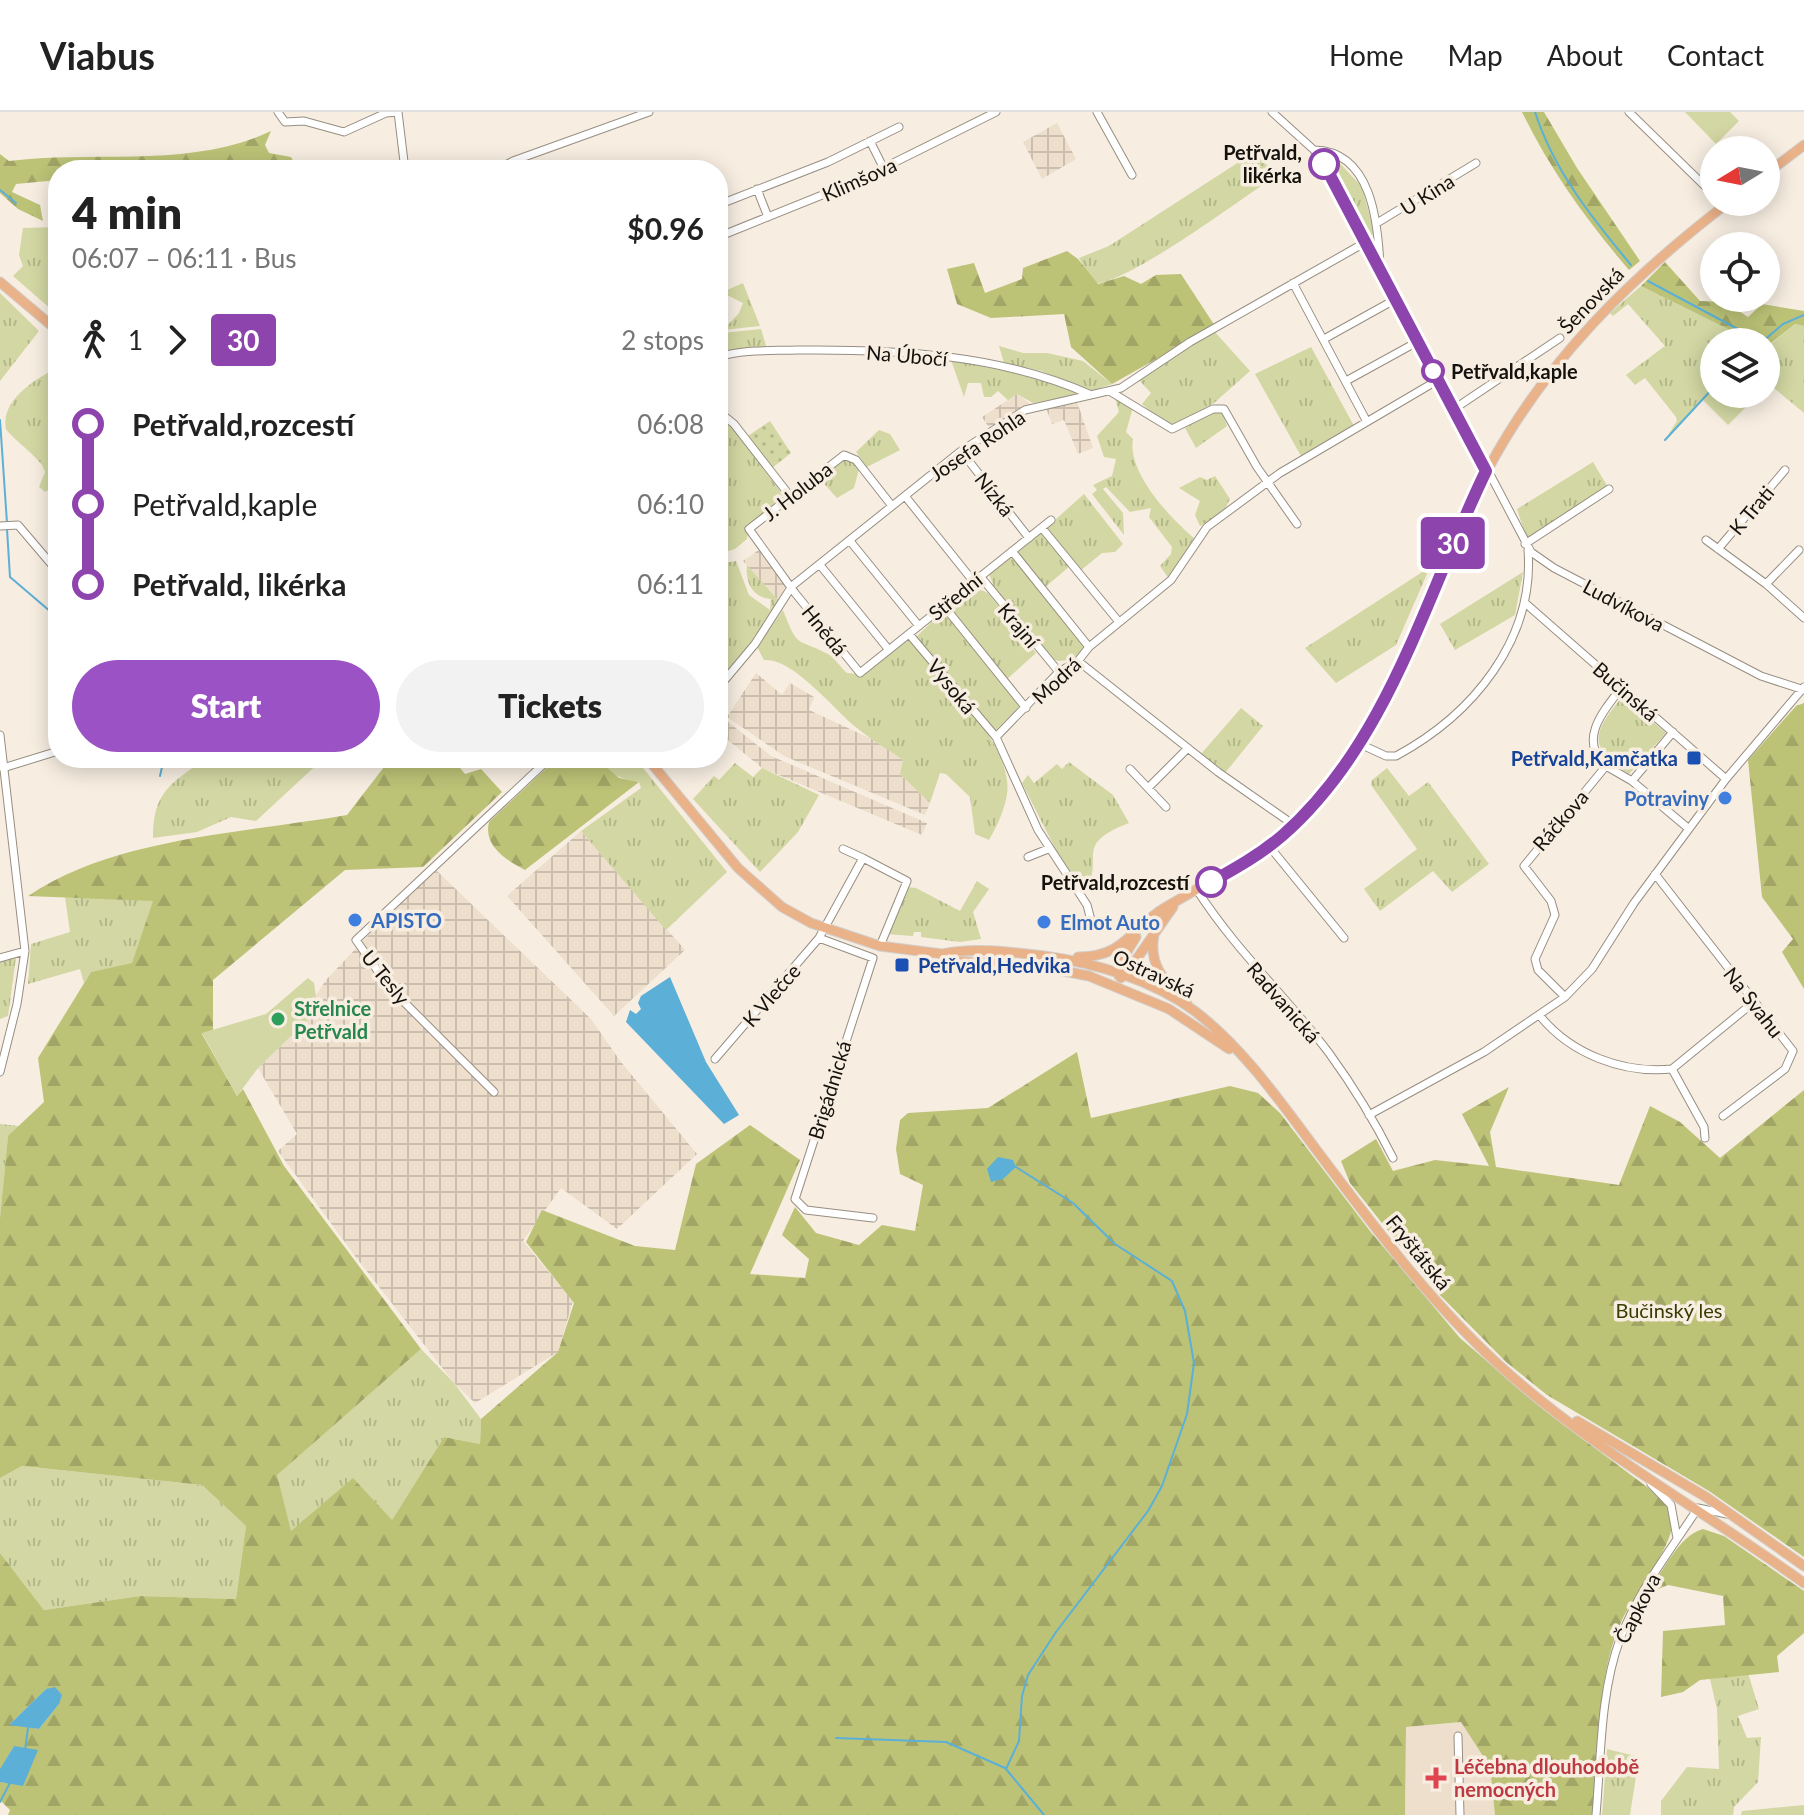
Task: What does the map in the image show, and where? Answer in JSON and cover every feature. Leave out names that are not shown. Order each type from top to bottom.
[{"type":"main road","points":[[1780,163],[1804,145]]},
{"type":"main road","name":"Šenovská","points":[[1178,902],[1269,846],[1294,825],[1326,790],[1360,744],[1486,471],[1529,401],[1597,317],[1653,263],[1709,216]]},
{"type":"main road","points":[[0,282],[48,323]]},
{"type":"main road","name":"Ostravská","points":[[656,768],[738,868],[782,907],[825,929],[880,946],[942,954],[958,961],[1053,969],[1089,976],[1169,1009],[1239,1055]]},
{"type":"main road","points":[[1121,975],[1178,902]]},
{"type":"main road","points":[[1062,959],[1107,953],[1139,931],[1158,913],[1178,902]]},
{"type":"main road","points":[[1155,929],[1152,954],[1156,968],[1195,1012]]},
{"type":"main road","points":[[1129,990],[1121,975],[1122,960],[1139,931]]},
{"type":"main road","name":"Ostravská","points":[[942,954],[959,950],[1062,959],[1121,975],[1195,1012],[1239,1055],[1285,1109]]},
{"type":"main road","points":[[1089,976],[1121,975]]},
{"type":"main road","name":"Fryštátská","points":[[1285,1109],[1375,1226],[1465,1333],[1544,1401],[1635,1468],[1804,1583]]},
{"type":"main road","name":"Fryštátská","points":[[1544,1401],[1688,1487],[1804,1566]]},
{"type":"street","points":[[278,112],[285,122],[304,121],[344,132],[386,113],[398,112],[404,160]]},
{"type":"street","points":[[516,160],[649,112]]},
{"type":"street","name":"Klimšova","points":[[728,233],[884,169],[996,112]]},
{"type":"street","points":[[1097,112],[1132,175]]},
{"type":"street","points":[[1272,112],[1314,150],[1337,155],[1357,173],[1368,191],[1377,223],[1380,268]]},
{"type":"street","points":[[1629,112],[1700,181]]},
{"type":"street","points":[[728,201],[828,162],[899,127]]},
{"type":"street","points":[[870,141],[884,169]]},
{"type":"street","name":"Ludvíkova","points":[[1314,150],[1335,180],[1526,546],[1554,568],[1761,676],[1803,689]]},
{"type":"street","name":"U Kina","points":[[1377,223],[1476,163]]},
{"type":"street","points":[[757,189],[768,217]]},
{"type":"street","name":"Josefa Rohla","points":[[728,676],[755,644],[792,586],[961,451],[1025,410],[1111,392],[1366,242]]},
{"type":"street","points":[[1293,283],[1367,422]]},
{"type":"street","points":[[1324,339],[1396,299]]},
{"type":"street","points":[[1454,409],[1560,338]]},
{"type":"street","points":[[1346,381],[1417,342]]},
{"type":"street","name":"Na Úbočí","points":[[728,355],[756,351],[907,353],[997,364],[1091,395]]},
{"type":"street","name":"Modrá","points":[[996,737],[1059,672],[1078,661],[1089,647],[1171,580],[1207,527],[1267,482],[1438,380]]},
{"type":"street","points":[[1111,392],[1172,429],[1221,407],[1297,524]]},
{"type":"street","points":[[728,419],[790,496]]},
{"type":"street","name":"Nízká","points":[[961,451],[1029,538]]},
{"type":"street","name":"J. Holuba","points":[[792,586],[749,529],[790,496],[844,455],[849,455],[892,506]]},
{"type":"street","name":"K Trati","points":[[1718,549],[1785,470]]},
{"type":"street","points":[[1360,744],[1386,756],[1396,756],[1460,711],[1482,688],[1502,658],[1525,603],[1526,546],[1609,489]]},
{"type":"street","points":[[905,496],[977,579]]},
{"type":"street","name":"Střední","points":[[860,673],[1051,520]]},
{"type":"street","points":[[1,526],[18,525],[48,560]]},
{"type":"street","points":[[1042,528],[1119,622]]},
{"type":"street","name":"K Trati","points":[[1706,540],[1766,584],[1804,618]]},
{"type":"street","points":[[850,541],[919,626]]},
{"type":"street","points":[[1766,584],[1799,550]]},
{"type":"street","name":"Krajní","points":[[1012,551],[1089,647]]},
{"type":"street","name":"Hnědá","points":[[820,565],[889,650]]},
{"type":"street","name":"Krajní","points":[[977,579],[1059,672]]},
{"type":"street","name":"Hnědá","points":[[792,586],[860,673]]},
{"type":"street","name":"Bučinská","points":[[1525,603],[1726,779]]},
{"type":"street","points":[[944,606],[1026,708]]},
{"type":"street","name":"Vysoká","points":[[909,634],[996,737]]},
{"type":"street","points":[[1078,661],[1188,748],[1294,825]]},
{"type":"street","points":[[1622,687],[1597,719],[1594,750],[1606,766],[1632,781],[1689,829]]},
{"type":"street","points":[[1393,1158],[1369,1115],[1484,1052],[1565,997],[1592,969],[1655,874],[1726,779],[1803,689]]},
{"type":"street","points":[[1632,781],[1673,732]]},
{"type":"street","points":[[0,735],[25,951],[17,1004],[0,1072]]},
{"type":"street","points":[[996,737],[1048,849],[1087,905],[1092,924]]},
{"type":"street","points":[[1148,788],[1188,748]]},
{"type":"street","points":[[2,768],[48,754]]},
{"type":"street","name":"Ráčkova","points":[[1565,997],[1538,970],[1535,959],[1555,915],[1551,901],[1524,866],[1606,766]]},
{"type":"street","name":"U Tesly","points":[[494,1092],[389,987],[356,940],[539,768]]},
{"type":"street","points":[[1130,769],[1166,807]]},
{"type":"street","points":[[1269,846],[1344,938]]},
{"type":"street","points":[[843,849],[907,881],[880,946]]},
{"type":"street","points":[[1028,857],[1048,849]]},
{"type":"street","points":[[825,929],[863,858]]},
{"type":"street","name":"Na Svahu","points":[[1655,874],[1793,1051],[1785,1069],[1723,1116]]},
{"type":"street","name":"Radvanická","points":[[1197,890],[1231,941],[1327,1051],[1369,1115]]},
{"type":"street","name":"K Vlečce","points":[[715,1059],[825,929]]},
{"type":"street","name":"Brigádnická","points":[[819,938],[873,958],[795,1199],[806,1210],[873,1218]]},
{"type":"street","points":[[0,958],[25,951]]},
{"type":"street","points":[[1540,1016],[1557,1038],[1592,1056],[1648,1068],[1672,1069],[1754,1002]]},
{"type":"street","points":[[1672,1069],[1704,1127],[1705,1138]]},
{"type":"street","points":[[1635,1468],[1671,1505],[1677,1538]]},
{"type":"street","points":[[1688,1487],[1698,1508],[1730,1514]]},
{"type":"street","name":"Čapkova","points":[[1596,1815],[1612,1664],[1639,1598],[1698,1508]]},
{"type":"street","points":[[1458,1736],[1460,1815]]},
{"type":"shaded area","points":[[1057,123],[1076,159],[1042,179],[1023,142]]},
{"type":"shaded area","points":[[1017,394],[1032,405],[990,429],[982,417]]},
{"type":"shaded area","points":[[1077,402],[1093,448],[1078,454],[1064,420],[1052,424],[1046,408]]},
{"type":"shaded area","points":[[760,549],[786,584],[779,601],[743,561]]},
{"type":"shaded area","points":[[756,673],[782,695],[790,683],[814,697],[809,710],[878,742],[903,760],[900,774],[930,803],[925,815],[784,756],[728,715]]},
{"type":"shaded area","points":[[728,722],[771,756],[927,823],[922,835],[762,768],[728,740]]},
{"type":"shaded area","points":[[581,831],[685,950],[614,1016],[507,896]]},
{"type":"shaded area","points":[[437,871],[591,1019],[621,1062],[697,1154],[617,1229],[561,1188],[523,1241],[573,1301],[558,1352],[475,1403],[454,1383],[278,1151],[297,1134],[258,1068],[318,1010],[316,995],[326,980],[418,883]]},
{"type":"shaded area","points":[[1462,1722],[1490,1767],[1495,1815],[1405,1815],[1406,1727]]},
{"type":"green space","points":[[1522,112],[1544,112],[1577,168],[1640,261],[1629,270],[1570,194]]},
{"type":"green space","points":[[1685,112],[1730,112],[1739,121],[1724,136],[1708,136]]},
{"type":"green space","points":[[271,131],[265,145],[269,153],[291,157],[293,160],[48,160],[48,181],[16,184],[12,192],[40,205],[43,221],[18,209],[0,193],[0,154],[9,161],[142,156],[208,150],[240,143]]},
{"type":"green space","points":[[1256,151],[1267,165],[1282,171],[1131,271],[1093,283],[1079,258],[1109,246]]},
{"type":"green space","points":[[1334,157],[1362,187],[1375,235],[1370,235],[1331,162]]},
{"type":"green space","points":[[48,227],[48,307],[13,276],[23,266],[19,255],[23,228]]},
{"type":"green space","points":[[1067,251],[1078,259],[1098,284],[1124,276],[1141,284],[1156,275],[1181,274],[1215,326],[1112,384],[1071,347],[1064,314],[991,318],[957,304],[947,269],[974,263],[985,293],[1022,279],[1023,268]]},
{"type":"green space","points":[[1665,262],[1700,301],[1700,312],[1740,312],[1748,317],[1753,312],[1780,312],[1780,307],[1804,311],[1804,326],[1795,324],[1780,336],[1780,328],[1726,328],[1641,286]]},
{"type":"green space","points":[[743,283],[760,326],[728,329],[743,303],[728,296],[728,290]]},
{"type":"green space","points":[[1641,286],[1726,328],[1700,328],[1700,401],[1665,440],[1677,421],[1676,417],[1645,378],[1635,385],[1626,375],[1665,346],[1628,304],[1613,316],[1610,313]]},
{"type":"green space","points":[[0,293],[39,331],[0,381]]},
{"type":"green space","points":[[1795,324],[1804,326],[1804,413],[1780,393],[1780,336]]},
{"type":"green space","points":[[761,329],[767,349],[728,351],[728,332]]},
{"type":"green space","points":[[1214,331],[1250,371],[1214,403],[1174,426],[1164,423],[1142,404],[1151,393],[1138,379]]},
{"type":"green space","points":[[999,346],[1023,353],[1047,353],[1083,361],[1112,384],[1091,391],[1041,371],[1004,363]]},
{"type":"green space","points":[[1311,347],[1354,426],[1301,456],[1255,374]]},
{"type":"green space","points":[[951,360],[1049,380],[1082,394],[1033,403],[1017,394],[1008,400],[998,391],[991,397],[984,397],[981,383],[968,383],[964,397]]},
{"type":"green space","points":[[48,373],[48,490],[45,492],[39,487],[45,472],[42,465],[6,429],[9,408],[15,399]]},
{"type":"green space","points":[[1115,398],[1133,407],[1126,432],[1133,439],[1133,452],[1143,480],[1163,507],[1194,538],[1169,579],[1160,566],[1171,554],[1172,547],[1149,517],[1151,508],[1130,512],[1106,487],[1103,489],[1123,513],[1124,535],[1092,494],[1097,490],[1093,485],[1112,476],[1116,459],[1104,457],[1097,436],[1119,412]]},
{"type":"green space","points":[[1711,408],[1745,408],[1728,425]]},
{"type":"green space","points":[[1214,410],[1222,411],[1227,426],[1196,448],[1185,428]]},
{"type":"green space","points":[[770,421],[791,453],[772,468],[748,436]]},
{"type":"green space","points":[[728,422],[783,495],[749,527],[747,539],[728,551]]},
{"type":"green space","points":[[879,430],[890,434],[900,450],[867,467],[856,452]]},
{"type":"green space","points":[[844,456],[850,457],[859,469],[854,488],[837,498],[819,478]]},
{"type":"green space","points":[[1593,462],[1609,489],[1527,540],[1517,509]]},
{"type":"green space","points":[[1215,476],[1230,499],[1223,513],[1200,526],[1195,515],[1200,501],[1179,488],[1200,477],[1207,480]]},
{"type":"green space","points":[[1084,494],[1123,544],[1115,552],[1102,553],[1080,571],[1046,528]]},
{"type":"green space","points":[[1041,532],[1071,565],[1043,589],[1016,554]]},
{"type":"green space","points":[[1011,555],[1087,648],[1079,655],[1065,660],[1050,659],[995,589],[989,574]]},
{"type":"green space","points":[[736,561],[749,595],[770,610],[771,599],[759,596],[752,588],[747,578],[747,565],[779,601],[763,629],[754,636],[756,639],[728,672],[728,562]]},
{"type":"green space","points":[[1430,567],[1396,645],[1336,683],[1305,648]]},
{"type":"green space","points":[[1523,572],[1515,615],[1455,650],[1440,624]]},
{"type":"green space","points":[[974,587],[988,593],[1012,623],[1007,627],[1009,630],[1015,627],[1036,653],[1007,679],[951,612],[950,607]]},
{"type":"green space","points":[[783,610],[795,637],[828,654],[847,673],[859,674],[910,639],[968,706],[994,743],[1002,762],[1007,796],[989,840],[975,834],[970,797],[946,774],[940,773],[930,803],[900,774],[903,760],[857,728],[801,676],[788,667],[764,660],[757,647]]},
{"type":"green space","points":[[944,610],[1021,705],[994,731],[916,637]]},
{"type":"green space","points":[[1623,696],[1666,733],[1629,774],[1606,755],[1600,747],[1599,738],[1605,720]]},
{"type":"green space","points":[[1804,703],[1804,989],[1782,952],[1793,939],[1762,897],[1748,760],[1796,706]]},
{"type":"green space","points":[[1241,708],[1263,726],[1225,773],[1201,754]]},
{"type":"green space","points":[[1069,762],[1113,795],[1129,823],[1111,831],[1095,845],[1091,880],[1085,891],[1059,856],[1022,783],[1028,775],[1034,783],[1057,764],[1062,769]]},
{"type":"green space","points":[[735,763],[753,777],[762,768],[819,795],[798,832],[760,872],[693,799],[714,776],[719,780]]},
{"type":"green space","points":[[193,768],[313,768],[256,821],[231,817],[197,832],[153,838],[156,809],[174,782]]},
{"type":"green space","points":[[383,768],[460,768],[465,774],[481,769],[502,792],[423,867],[345,870],[213,980],[213,1030],[202,1034],[237,1096],[243,1089],[284,1166],[421,1349],[277,1475],[291,1531],[353,1478],[392,1520],[444,1437],[480,1444],[481,1419],[558,1352],[574,1303],[526,1242],[542,1210],[635,1246],[675,1250],[696,1164],[750,1125],[800,1160],[750,1274],[805,1278],[809,1259],[782,1235],[795,1207],[816,1233],[859,1245],[882,1225],[915,1231],[923,1185],[900,1174],[896,1149],[900,1120],[908,1113],[988,1108],[1077,1052],[1091,1118],[1230,1086],[1258,1093],[1280,1113],[1370,1231],[1460,1338],[1539,1406],[1663,1499],[1672,1522],[1667,1544],[1622,1620],[1607,1665],[1593,1815],[1495,1815],[1490,1767],[1461,1722],[1406,1727],[1405,1815],[8,1815],[10,1810],[0,1800],[0,1782],[23,1785],[14,1746],[0,1770],[0,1553],[44,1610],[140,1596],[236,1599],[246,1526],[202,1485],[22,1466],[0,1478],[0,1218],[8,1136],[44,1102],[38,1058],[91,972],[132,963],[153,901],[28,896],[63,876],[100,861],[141,849],[347,815]],"holes":[[[46,1689],[59,1704],[39,1729],[10,1724]]]},
{"type":"green space","points":[[546,768],[608,768],[619,778],[639,782],[525,870],[504,857],[493,845],[489,838],[489,822]]},
{"type":"green space","points":[[607,768],[643,768],[727,872],[666,930],[581,831],[641,788],[639,782]]},
{"type":"green space","points":[[1387,768],[1409,796],[1428,782],[1489,864],[1452,892],[1433,871],[1380,911],[1364,889],[1417,849],[1371,785],[1372,780]]},
{"type":"green space","points":[[977,881],[989,889],[973,912],[981,939],[960,942],[921,937],[921,932],[914,932],[913,936],[886,934],[906,887],[916,888],[960,911]]},
{"type":"green space","points":[[65,897],[154,900],[132,964],[91,972],[84,983],[80,969],[28,984],[31,944],[70,932]]},
{"type":"green space","points":[[16,957],[8,1016],[0,1019],[0,961]]},
{"type":"green space","points":[[308,978],[314,983],[318,1010],[258,1068],[237,1096],[202,1033],[266,1014]]},
{"type":"green space","name":"Bučinský les","points":[[1509,1087],[1490,1132],[1496,1167],[1619,1185],[1650,1106],[1680,1122],[1720,1158],[1804,1090],[1804,1557],[1709,1491],[1547,1395],[1506,1362],[1437,1292],[1350,1183],[1341,1161],[1376,1139],[1393,1171],[1435,1160],[1489,1166],[1462,1114]]},
{"type":"green space","points":[[0,1124],[19,1126],[8,1137],[0,1218]]},
{"type":"green space","points":[[421,1349],[454,1383],[481,1419],[480,1444],[444,1437],[392,1520],[291,1532],[276,1475]]},
{"type":"green space","points":[[22,1466],[202,1485],[246,1526],[236,1599],[140,1596],[44,1610],[0,1553],[0,1478]]},
{"type":"green space","points":[[1703,1529],[1724,1536],[1804,1591],[1804,1633],[1777,1656],[1779,1672],[1700,1680],[1683,1692],[1661,1697],[1663,1631],[1725,1625],[1723,1596],[1668,1585],[1654,1591],[1651,1588],[1680,1545]]},
{"type":"green space","points":[[1748,1673],[1759,1709],[1738,1716],[1747,1738],[1761,1737],[1758,1782],[1734,1807],[1733,1815],[1661,1815],[1661,1801],[1687,1767],[1719,1769],[1717,1709],[1710,1679]]},
{"type":"green space","points":[[1607,1749],[1639,1757],[1630,1815],[1602,1815]]},
{"type":"green space","points":[[1804,1805],[1804,1815],[1741,1815],[1742,1811]]},
{"type":"water","points":[[670,977],[706,1062],[739,1115],[724,1124],[626,1022],[630,1010],[636,1014],[641,1009],[638,1003],[641,996]]},
{"type":"water","points":[[998,1157],[1013,1160],[1016,1167],[1003,1179],[991,1182],[987,1169]]},
{"type":"water","points":[[55,1687],[62,1695],[59,1704],[39,1729],[9,1725],[46,1689]]},
{"type":"water","points":[[14,1746],[38,1750],[23,1786],[0,1782],[0,1769]]},
{"type":"waterway","points":[[1535,112],[1563,174],[1631,265]]},
{"type":"waterway","points":[[0,190],[16,203]]},
{"type":"waterway","points":[[1648,281],[1762,342],[1783,324],[1804,315]]},
{"type":"waterway","points":[[1665,440],[1700,402]]},
{"type":"waterway","points":[[0,420],[7,523]]},
{"type":"waterway","points":[[7,529],[10,577],[48,609]]},
{"type":"waterway","points":[[160,776],[162,768]]},
{"type":"waterway","points":[[1016,1167],[1073,1203],[1115,1244],[1172,1281],[1185,1311],[1194,1363],[1187,1414],[1162,1486],[1148,1511],[1056,1632],[1028,1675],[1022,1696],[1019,1741],[1006,1769],[1044,1815]]},
{"type":"waterway","points":[[25,1750],[28,1728]]},
{"type":"waterway","points":[[836,1738],[946,1742],[1005,1768]]},
{"type":"waterway","points":[[0,1802],[11,1781]]},
{"type":"bus line","name":"30","points":[[1211,882],[1258,854],[1294,825],[1326,790],[1360,744],[1486,471],[1324,164]]},
{"type":"place","name":"Petřvald, likérka","points":[[1324,164]]},
{"type":"place","name":"Petřvald,kaple","points":[[1433,371]]},
{"type":"place","name":"Petřvald,Kamčatka","points":[[1694,758]]},
{"type":"place","name":"Potraviny","points":[[1725,798]]},
{"type":"place","name":"Petřvald,rozcestí","points":[[1211,882]]},
{"type":"place","name":"APISTO","points":[[355,920]]},
{"type":"place","name":"Elmot Auto","points":[[1044,922]]},
{"type":"place","name":"Petřvald,Hedvika","points":[[902,965]]},
{"type":"place","name":"Střelnice Petřvald","points":[[278,1019]]},
{"type":"place","name":"Léčebna dlouhodobě nemocných","points":[[1436,1778]]}]
